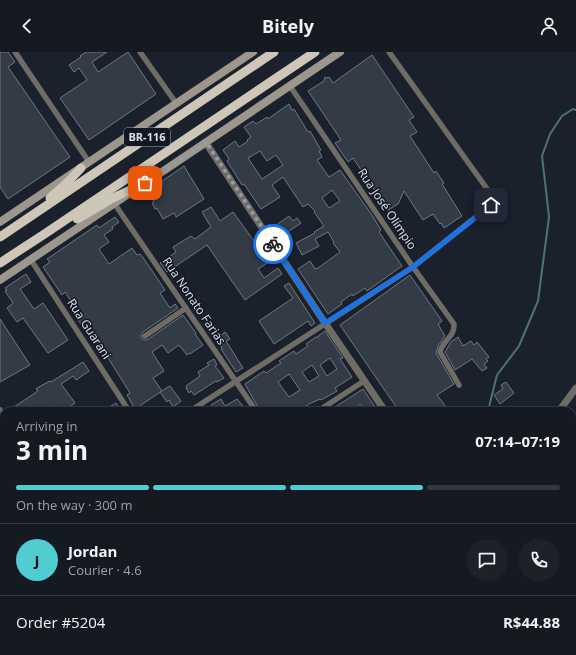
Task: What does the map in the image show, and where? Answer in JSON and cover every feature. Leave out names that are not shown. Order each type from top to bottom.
[{"type":"highway","name":"BR-116","points":[[0,237],[274,52]]},
{"type":"highway","name":"BR-116","points":[[0,263],[315,52]]},
{"type":"highway","points":[[20,224],[65,185],[81,168]]},
{"type":"highway","points":[[46,233],[82,217],[111,199],[145,183]]},
{"type":"main road","name":"BR-116","points":[[1,219],[81,168],[253,52]]},
{"type":"main road","name":"BR-116","points":[[0,280],[340,52]]},
{"type":"street","points":[[15,52],[88,162]]},
{"type":"street","points":[[140,52],[176,103]]},
{"type":"street","points":[[196,407],[413,267],[488,208],[492,201],[490,193],[389,52]]},
{"type":"street","name":"Rua José Olímpio","points":[[290,86],[413,267],[454,324],[451,336],[440,349],[440,352],[459,385]]},
{"type":"street","points":[[206,142],[382,407]]},
{"type":"street","name":"Rua Nonato Farias","points":[[114,203],[253,407]]},
{"type":"street","name":"Rua Guarani","points":[[31,260],[126,407]]},
{"type":"street","points":[[145,336],[186,308]]},
{"type":"street","points":[[324,407],[364,381]]},
{"type":"street","points":[[562,407],[576,388]]},
{"type":"building","points":[[0,52],[8,52],[15,62],[8,67],[70,157],[8,199],[0,187]]},
{"type":"building","points":[[86,52],[107,52],[92,62],[98,72],[128,52],[156,94],[89,140],[60,98],[87,80],[79,68],[74,72],[69,65]]},
{"type":"building","points":[[372,55],[414,117],[409,120],[417,132],[410,136],[434,173],[436,171],[444,183],[442,184],[462,216],[444,228],[433,214],[423,220],[404,191],[398,204],[388,210],[353,158],[348,162],[335,143],[341,140],[308,91],[324,81],[325,77],[329,77],[333,83]]},
{"type":"building","points":[[289,104],[292,110],[294,109],[308,132],[310,131],[321,150],[319,151],[322,157],[317,160],[329,177],[340,170],[372,215],[381,230],[379,232],[402,266],[367,291],[365,288],[353,296],[352,294],[341,302],[342,304],[328,314],[298,269],[310,261],[315,269],[318,268],[340,252],[333,243],[334,242],[328,232],[315,239],[319,246],[302,255],[296,243],[315,233],[314,232],[324,226],[314,212],[315,211],[308,204],[303,207],[283,177],[272,185],[280,197],[261,209],[244,184],[242,185],[227,161],[229,159],[223,150],[235,141],[239,147],[248,141],[247,140],[251,137],[244,127],[253,121],[256,124],[267,117],[268,119]],"holes":[[[260,151],[267,161],[276,155],[283,165],[262,179],[248,158]],[[332,190],[340,201],[329,208],[322,198]]]},
{"type":"building","points":[[184,166],[204,199],[176,217],[174,213],[163,219],[157,208],[155,209],[152,203],[154,202],[149,193],[155,187],[162,187],[162,181]]},
{"type":"building","points":[[211,207],[220,221],[233,212],[264,255],[268,253],[272,260],[258,269],[264,278],[278,268],[282,274],[245,300],[207,245],[167,272],[160,263],[176,252],[173,247],[191,236],[195,239],[211,227],[202,212]]},
{"type":"building","points":[[289,216],[293,221],[297,218],[301,223],[282,236],[275,226]]},
{"type":"building","points":[[115,217],[119,222],[112,227],[113,229],[104,235],[109,242],[99,249],[109,264],[132,248],[137,255],[140,254],[142,256],[165,290],[160,293],[170,308],[175,304],[178,308],[143,332],[141,338],[147,340],[183,315],[203,345],[187,355],[179,345],[168,353],[162,345],[152,352],[164,371],[153,378],[162,391],[138,407],[134,407],[127,395],[130,393],[95,337],[88,330],[86,331],[76,317],[80,315],[65,292],[62,295],[43,267],[50,262],[47,259],[97,225],[99,228]]},
{"type":"building","points":[[26,274],[31,282],[20,289],[34,309],[43,303],[68,340],[48,353],[23,318],[17,322],[7,308],[13,303],[5,291],[7,290],[5,288]]},
{"type":"building","points":[[410,275],[442,321],[438,324],[445,336],[438,346],[436,353],[454,384],[437,395],[446,407],[396,407],[340,325]]},
{"type":"building","points":[[289,283],[315,323],[311,326],[308,321],[274,344],[259,321],[293,298],[284,286]]},
{"type":"building","points":[[0,319],[30,365],[0,382]]},
{"type":"building","points":[[325,331],[343,358],[340,359],[352,377],[335,388],[337,391],[305,407],[258,407],[245,384],[264,371],[266,373],[281,363],[279,361],[294,351],[296,354],[308,346],[306,344],[316,337],[319,337],[318,336]],"holes":[[[330,358],[337,369],[327,376],[320,365]],[[312,365],[319,376],[309,382],[302,372]],[[289,374],[300,390],[289,397],[278,382]]]},
{"type":"building","points":[[225,332],[230,339],[226,341],[243,368],[236,372],[216,339]]},
{"type":"building","points":[[458,337],[463,346],[471,341],[474,345],[477,342],[489,357],[486,359],[488,361],[484,364],[487,368],[482,371],[472,359],[455,370],[445,352],[451,342]]},
{"type":"building","points":[[214,359],[217,365],[215,366],[224,378],[217,382],[216,381],[194,395],[191,391],[189,393],[186,386],[200,376],[198,372],[209,365],[207,363]]},
{"type":"building","points":[[83,362],[89,371],[76,380],[73,376],[61,384],[75,403],[69,407],[14,407],[38,391],[36,389],[37,388],[50,381],[51,382]]},
{"type":"building","points":[[506,382],[514,393],[500,404],[494,395],[503,389],[501,385]]},
{"type":"building","points":[[170,386],[181,401],[173,407],[169,400],[167,402],[160,392]]},
{"type":"building","points":[[363,389],[375,407],[363,407],[360,404],[356,407],[335,407]]},
{"type":"building","points":[[221,399],[225,406],[237,399],[244,407],[213,407],[211,405]]},
{"type":"building","points":[[116,403],[118,407],[109,407]]},
{"type":"waterway","points":[[489,407],[497,375],[519,346],[538,301],[549,217],[542,156],[550,134],[562,116],[573,109],[576,110]]},
{"type":"way so far","points":[[145,183],[206,142],[273,244]]},
{"type":"route","points":[[273,244],[325,323],[413,267],[491,205]]}]
